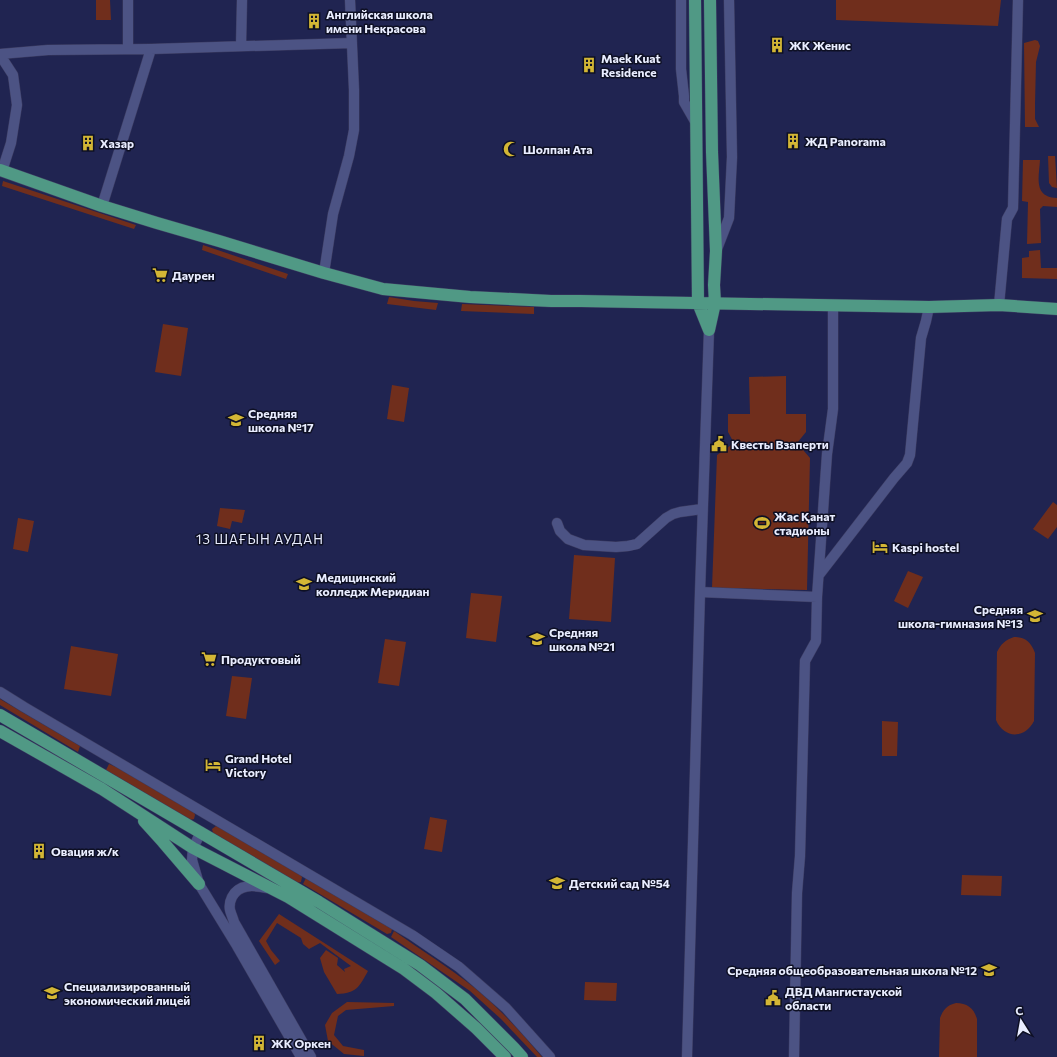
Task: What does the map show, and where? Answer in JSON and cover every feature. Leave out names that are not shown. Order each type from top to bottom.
[{"type":"main road","points":[[695,0],[698,302],[709,330]]},
{"type":"main road","points":[[709,330],[715,303],[714,285],[716,251],[712,152],[710,0]]},
{"type":"main road","points":[[1,170],[102,206],[324,273],[383,289],[470,297],[551,301],[581,300],[929,307],[999,305],[1057,309]]},
{"type":"main road","points":[[0,715],[319,902],[420,965],[464,999],[522,1057]]},
{"type":"main road","points":[[0,731],[102,789],[193,848],[274,889],[409,973],[436,993],[459,1013],[505,1057]]},
{"type":"main road","points":[[131,807],[199,884]]},
{"type":"street","points":[[128,0],[128,49]]},
{"type":"street","points":[[241,46],[242,0]]},
{"type":"street","points":[[324,273],[333,214],[349,156],[354,130],[354,90],[350,0]]},
{"type":"street","points":[[681,0],[681,69],[684,102],[696,123]]},
{"type":"street","points":[[716,251],[729,218],[731,187],[732,157],[729,0]]},
{"type":"street","points":[[999,305],[1007,219],[1013,208],[1018,0]]},
{"type":"street","points":[[1,170],[11,143],[17,105],[13,75],[0,54],[48,50],[151,49],[352,43]]},
{"type":"street","points":[[102,206],[151,49]]},
{"type":"street","points":[[794,1057],[797,894],[800,856],[806,661],[816,641],[817,597],[827,454],[833,409],[833,306]]},
{"type":"street","points":[[819,575],[906,463],[910,455],[921,338],[929,307]]},
{"type":"street","points":[[687,1057],[702,509],[709,330]]},
{"type":"street","points":[[557,523],[560,531],[568,539],[584,545],[616,547],[628,546],[637,544],[666,518],[673,514],[702,509]]},
{"type":"street","points":[[700,592],[817,597]]},
{"type":"street","points":[[0,692],[412,935],[459,967],[506,1008],[550,1057]]},
{"type":"street","points":[[201,832],[193,848],[192,860],[199,884],[237,946],[301,1057]]},
{"type":"street","points":[[274,889],[246,886],[237,890],[230,902],[230,910],[234,922],[311,1057]]},
{"type":"shaded area","points":[[96,0],[110,0],[111,20],[96,20]]},
{"type":"shaded area","points":[[836,0],[1001,0],[998,26],[836,20]]},
{"type":"shaded area","points":[[1035,40],[1038,41],[1040,46],[1036,62],[1035,104],[1035,119],[1039,127],[1025,127],[1024,43]]},
{"type":"shaded area","points":[[1048,156],[1055,156],[1057,188],[1052,187],[1049,183]]},
{"type":"shaded area","points":[[1023,160],[1040,160],[1039,185],[1041,190],[1049,197],[1057,198],[1057,207],[1043,206],[1040,209],[1041,243],[1027,244],[1028,202],[1022,201]]},
{"type":"shaded area","points":[[3,181],[136,225],[134,229],[2,186]]},
{"type":"shaded area","points":[[203,245],[288,274],[286,279],[202,250]]},
{"type":"shaded area","points":[[1040,250],[1041,268],[1057,268],[1057,279],[1022,278],[1022,258],[1029,257],[1029,251]]},
{"type":"shaded area","points":[[389,297],[438,303],[436,310],[387,304]]},
{"type":"shaded area","points":[[462,304],[534,307],[534,314],[461,311]]},
{"type":"shaded area","points":[[163,324],[188,328],[181,376],[155,372]]},
{"type":"shaded area","name":"Жас Қанат стадионы","points":[[786,376],[786,414],[806,414],[806,432],[797,443],[810,458],[807,590],[712,588],[717,455],[734,443],[728,432],[728,414],[750,414],[749,377]]},
{"type":"shaded area","points":[[392,385],[409,388],[404,422],[387,419]]},
{"type":"shaded area","points":[[1053,502],[1057,505],[1057,527],[1048,539],[1033,529]]},
{"type":"shaded area","points":[[220,508],[245,510],[242,523],[232,521],[230,529],[217,526]]},
{"type":"shaded area","points":[[18,518],[34,521],[28,552],[13,549]]},
{"type":"shaded area","points":[[574,555],[615,558],[611,622],[569,619]]},
{"type":"shaded area","points":[[908,571],[923,577],[908,608],[894,601]]},
{"type":"shaded area","points":[[471,593],[502,596],[496,642],[466,638]]},
{"type":"shaded area","points":[[1014,637],[1027,641],[1032,646],[1035,653],[1034,721],[1030,727],[1020,734],[1004,731],[996,720],[997,652],[1008,639]]},
{"type":"shaded area","points":[[385,639],[406,642],[399,686],[378,683]]},
{"type":"shaded area","points":[[71,646],[118,654],[111,696],[64,689]]},
{"type":"shaded area","points":[[232,676],[252,678],[246,719],[226,716]]},
{"type":"shaded area","points":[[0,699],[80,746],[78,752],[0,705]]},
{"type":"shaded area","points":[[882,721],[898,722],[897,756],[882,756]]},
{"type":"shaded area","points":[[109,764],[123,770],[194,812],[194,819],[190,820],[106,770]]},
{"type":"shaded area","points":[[430,817],[447,820],[442,852],[424,849]]},
{"type":"shaded area","points":[[216,826],[301,875],[301,882],[297,883],[213,833],[212,829]]},
{"type":"shaded area","points":[[962,875],[1002,876],[1001,896],[961,895]]},
{"type":"shaded area","points":[[306,878],[392,929],[391,933],[387,934],[303,884]]},
{"type":"shaded area","points":[[279,914],[368,971],[360,985],[353,991],[337,994],[324,972],[320,958],[326,950],[338,958],[337,965],[345,972],[344,969],[351,966],[320,943],[309,949],[303,944],[301,938],[277,923],[266,941],[280,961],[275,965],[259,941]]},
{"type":"shaded area","points":[[394,931],[446,966],[476,989],[527,1039],[542,1057],[537,1057],[501,1019],[470,991],[391,937]]},
{"type":"shaded area","points":[[585,982],[617,983],[616,1001],[584,1000]]},
{"type":"shaded area","points":[[347,1002],[394,1003],[394,1006],[346,1010],[338,1016],[334,1035],[343,1046],[364,1050],[364,1056],[344,1054],[328,1041],[325,1025],[332,1013]]},
{"type":"shaded area","points":[[956,1003],[967,1005],[976,1015],[977,1057],[939,1057],[940,1018],[946,1008]]},
{"type":"place","name":"Английская школа имени Некрасова","points":[[314,21]]},
{"type":"place","name":"ЖК Женис","points":[[777,45]]},
{"type":"place","name":"Maek Kuat Residence","points":[[589,65]]},
{"type":"place","name":"ЖД Panorama","points":[[793,141]]},
{"type":"place","name":"Хазар","points":[[88,143]]},
{"type":"place","name":"Шолпан Ата","points":[[511,149]]},
{"type":"place","name":"Даурен","points":[[160,275]]},
{"type":"place","name":"Средняя школа №17","points":[[236,420]]},
{"type":"place","name":"Квесты Взаперти","points":[[719,444]]},
{"type":"place","name":"Жас Қанат стадионы","points":[[762,523]]},
{"type":"place","name":"Kaspi hostel","points":[[880,547]]},
{"type":"place","name":"Медицинский колледж Меридиан","points":[[304,584]]},
{"type":"place","name":"Средняя школа-гимназия №13","points":[[1035,616]]},
{"type":"place","name":"Средняя школа №21","points":[[537,639]]},
{"type":"place","name":"Продуктовый","points":[[209,659]]},
{"type":"place","name":"Grand Hotel Victory","points":[[213,765]]},
{"type":"place","name":"Овация ж/к","points":[[39,851]]},
{"type":"place","name":"Детский сад №54","points":[[557,883]]},
{"type":"place","name":"Средняя общеобразовательная школа №12","points":[[989,970]]},
{"type":"place","name":"Специализированный экономический лицей","points":[[52,993]]},
{"type":"place","name":"ДВД Мангистауской области","points":[[773,998]]},
{"type":"place","name":"ЖК Оркен","points":[[259,1043]]},
{"type":"district","name":"13 ШАҒЫН АУДАН","points":[[260,539]]}]
